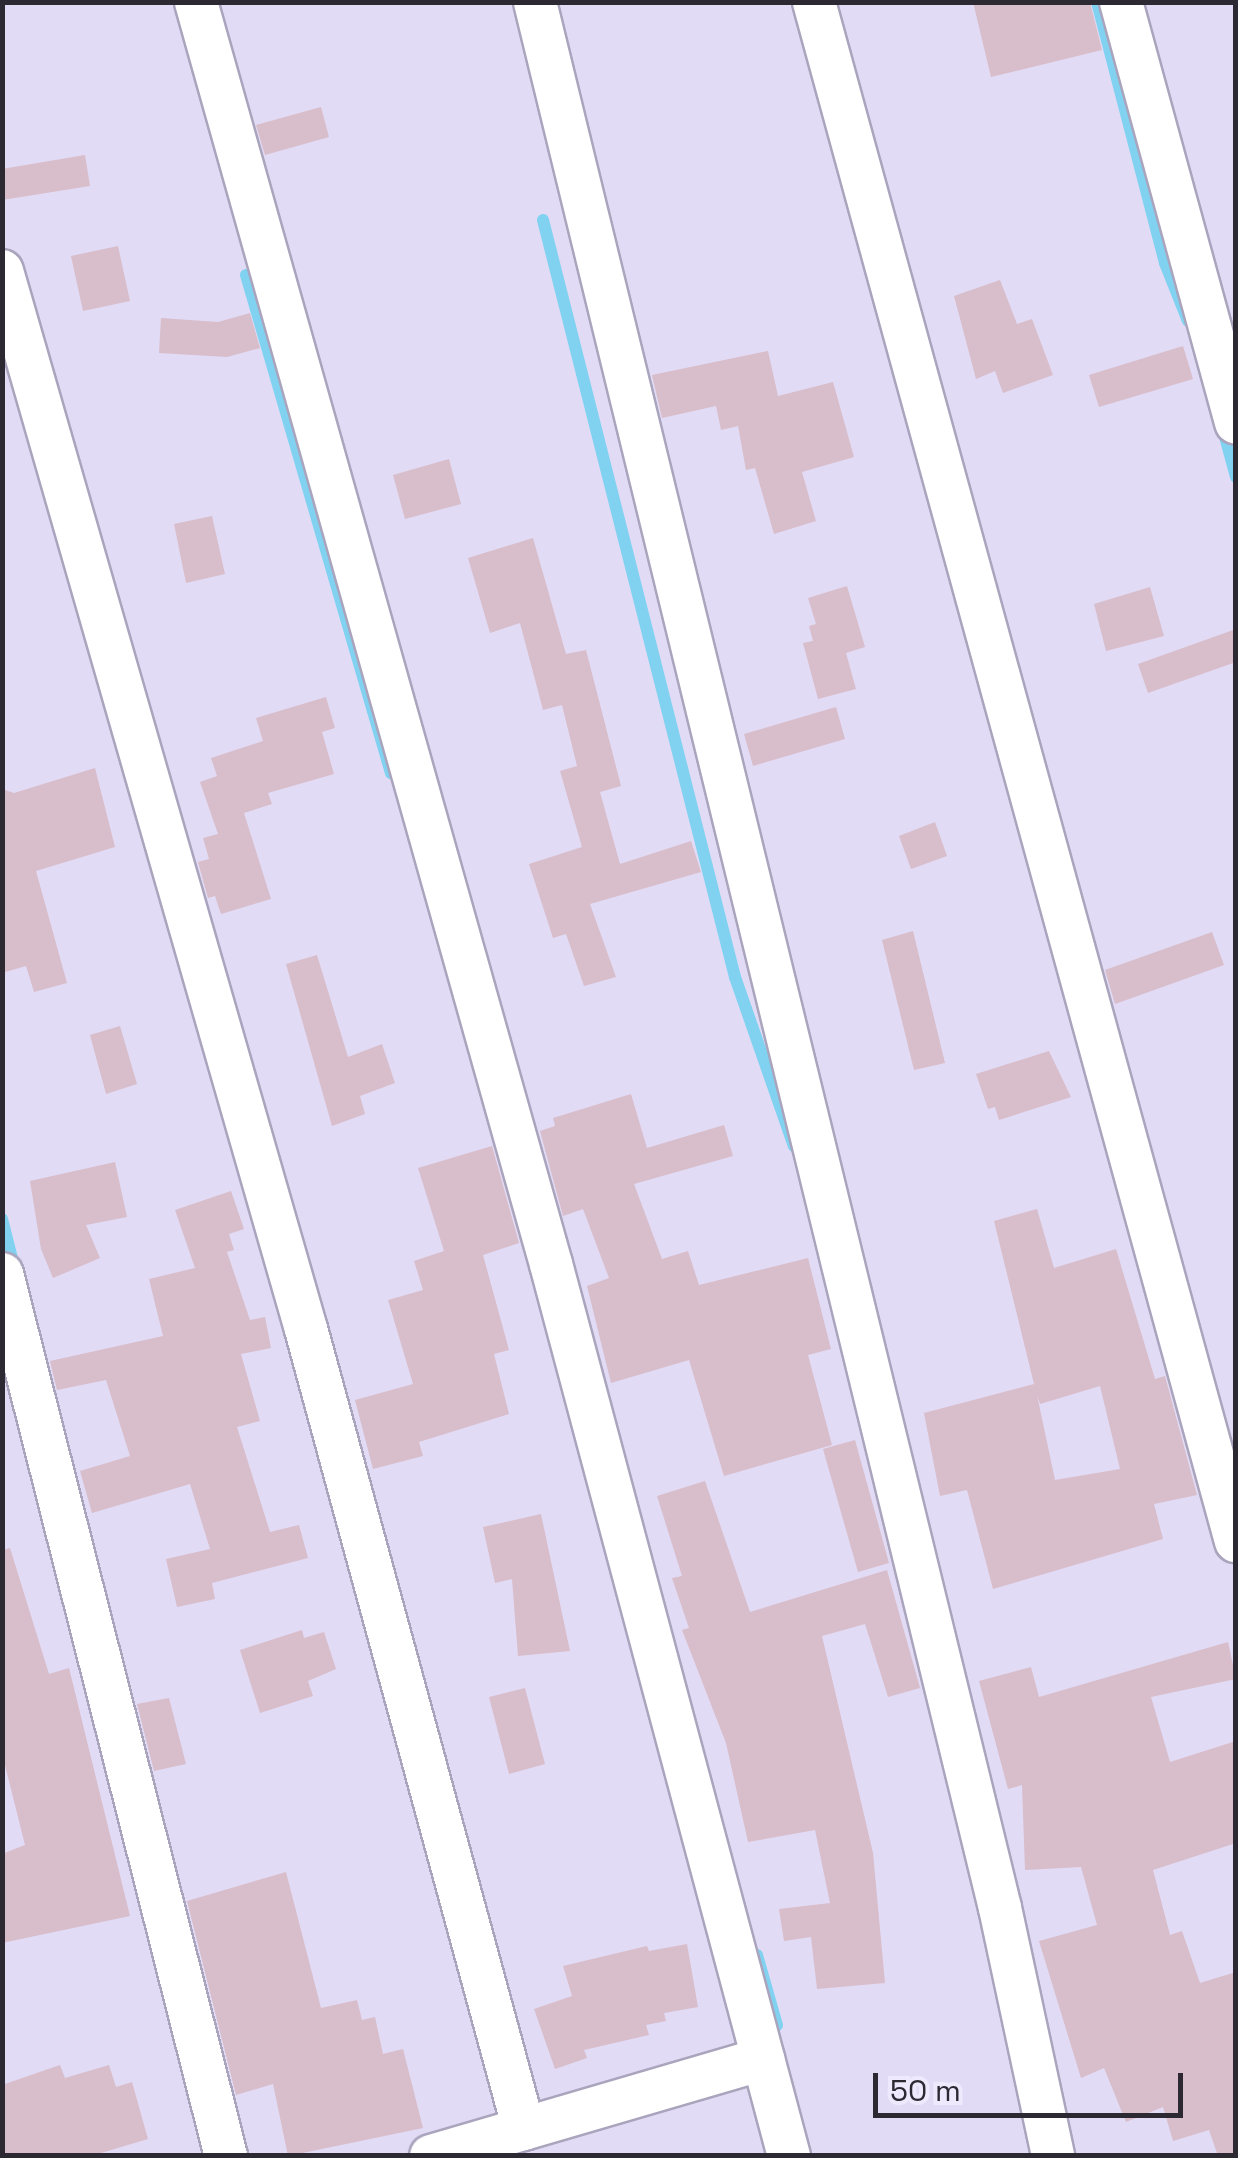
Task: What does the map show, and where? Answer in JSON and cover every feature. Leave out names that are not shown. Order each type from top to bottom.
[{"type":"street","points":[[196,2],[551,1264],[789,2156]]},
{"type":"street","points":[[535,2],[1000,1908],[1053,2156]]},
{"type":"street","points":[[814,2],[1236,1541]]},
{"type":"street","points":[[1121,2],[1236,424]]},
{"type":"street","points":[[2,271],[306,1328],[524,2129]]},
{"type":"street","points":[[2,1274],[226,2156]]},
{"type":"street","points":[[430,2156],[763,2059]]},
{"type":"building","points":[[973,2],[1090,2],[1102,50],[991,77]]},
{"type":"building","points":[[321,107],[329,137],[265,155],[256,125]]},
{"type":"building","points":[[85,155],[90,186],[2,200],[2,169]]},
{"type":"building","points":[[118,246],[130,301],[83,311],[71,256]]},
{"type":"building","points":[[1000,280],[1017,324],[1032,319],[1053,375],[1003,393],[995,371],[976,379],[954,296]]},
{"type":"building","points":[[250,313],[260,348],[227,357],[159,353],[161,318],[218,322]]},
{"type":"building","points":[[1183,346],[1193,379],[1099,407],[1089,375]]},
{"type":"building","points":[[768,351],[778,396],[833,382],[854,457],[802,472],[816,521],[774,534],[755,468],[746,470],[738,426],[721,430],[716,406],[662,418],[652,375]]},
{"type":"building","points":[[449,459],[461,504],[405,519],[393,475]]},
{"type":"building","points":[[212,516],[225,574],[186,583],[174,524]]},
{"type":"building","points":[[533,538],[566,654],[586,650],[621,786],[600,792],[620,864],[691,841],[701,872],[590,904],[616,977],[584,986],[566,934],[553,938],[529,864],[582,847],[560,771],[577,766],[562,705],[543,710],[520,623],[490,633],[468,558]]},
{"type":"building","points":[[847,586],[865,647],[846,653],[856,689],[818,699],[803,643],[813,641],[809,626],[816,624],[808,598]]},
{"type":"building","points":[[1150,587],[1164,636],[1106,651],[1094,604]]},
{"type":"building","points":[[1236,629],[1236,662],[1148,693],[1138,664]]},
{"type":"building","points":[[326,697],[335,728],[322,732],[334,774],[268,793],[272,804],[244,813],[271,899],[221,914],[215,896],[208,898],[198,862],[209,859],[203,838],[218,834],[200,782],[217,776],[211,758],[263,741],[256,718]]},
{"type":"building","points":[[836,707],[845,739],[753,766],[744,734]]},
{"type":"building","points":[[95,768],[115,847],[36,871],[67,983],[34,992],[26,966],[2,973],[2,789],[14,793]]},
{"type":"building","points":[[935,822],[947,856],[911,869],[899,836]]},
{"type":"building","points":[[913,931],[945,1063],[914,1070],[882,940]]},
{"type":"building","points":[[1212,932],[1224,965],[1115,1004],[1105,970]]},
{"type":"building","points":[[317,955],[348,1057],[382,1044],[395,1083],[360,1096],[365,1114],[332,1126],[286,964]]},
{"type":"building","points":[[120,1026],[137,1084],[106,1094],[90,1035]]},
{"type":"building","points":[[1049,1051],[1071,1097],[999,1120],[995,1107],[988,1109],[976,1074]]},
{"type":"building","points":[[631,1094],[647,1148],[724,1125],[733,1156],[634,1184],[662,1259],[688,1251],[699,1285],[808,1258],[831,1349],[808,1355],[832,1445],[724,1476],[689,1360],[611,1383],[587,1286],[609,1278],[583,1209],[563,1216],[540,1131],[555,1126],[553,1118]]},
{"type":"building","points":[[492,1146],[519,1243],[483,1255],[509,1350],[494,1354],[509,1414],[419,1442],[423,1456],[373,1469],[355,1400],[413,1384],[388,1300],[423,1290],[414,1261],[444,1251],[418,1168]]},
{"type":"building","points":[[115,1162],[127,1217],[86,1225],[100,1258],[53,1278],[41,1249],[30,1181]]},
{"type":"building","points":[[231,1191],[244,1229],[229,1234],[234,1250],[227,1252],[250,1320],[265,1317],[271,1348],[241,1354],[260,1421],[237,1427],[270,1532],[299,1525],[308,1558],[212,1583],[215,1599],[177,1607],[166,1559],[210,1549],[190,1484],[92,1513],[80,1471],[130,1456],[106,1380],[57,1390],[50,1361],[163,1336],[149,1279],[195,1268],[175,1210]]},
{"type":"building","points":[[1037,1209],[1054,1268],[1116,1249],[1155,1379],[1165,1376],[1197,1495],[1154,1504],[1163,1539],[993,1589],[967,1490],[940,1496],[924,1413],[1034,1384],[994,1221]],"holes":[[[1100,1386],[1120,1469],[1055,1480],[1037,1395],[1040,1404]]]},
{"type":"building","points":[[855,1440],[889,1563],[858,1572],[823,1449]]},
{"type":"building","points":[[705,1481],[750,1612],[887,1570],[920,1688],[888,1697],[865,1624],[822,1636],[873,1853],[885,1983],[817,1989],[811,1937],[784,1941],[779,1909],[830,1903],[815,1830],[748,1842],[726,1743],[682,1630],[689,1628],[672,1578],[682,1576],[657,1496]]},
{"type":"building","points":[[541,1514],[570,1651],[518,1656],[512,1579],[495,1583],[483,1527]]},
{"type":"building","points":[[10,1548],[49,1674],[69,1668],[130,1916],[2,1943],[2,1854],[25,1845],[2,1753],[2,1550]]},
{"type":"building","points":[[302,1630],[304,1638],[324,1632],[336,1669],[308,1681],[313,1696],[260,1713],[240,1650]]},
{"type":"building","points":[[1228,1642],[1236,1679],[1151,1697],[1170,1762],[1236,1741],[1236,1843],[1153,1870],[1170,1935],[1182,1931],[1200,1983],[1236,1972],[1236,2156],[1218,2156],[1209,2130],[1173,2141],[1163,2107],[1126,2122],[1104,2068],[1081,2078],[1039,1941],[1097,1925],[1081,1867],[1025,1870],[1022,1785],[1008,1789],[979,1681],[1031,1667],[1039,1697]]},
{"type":"building","points":[[525,1688],[545,1764],[509,1774],[489,1697]]},
{"type":"building","points":[[169,1698],[186,1764],[154,1771],[137,1704]]},
{"type":"building","points":[[286,1872],[321,2008],[357,2000],[362,2020],[375,2017],[383,2054],[403,2049],[423,2128],[288,2156],[273,2084],[236,2095],[187,1901]]},
{"type":"building","points":[[687,1944],[698,2007],[664,2013],[666,2021],[646,2025],[649,2035],[584,2050],[587,2058],[555,2069],[534,2009],[572,1996],[563,1966],[647,1946],[649,1951]]},
{"type":"building","points":[[60,2065],[65,2078],[109,2065],[116,2087],[132,2082],[148,2139],[91,2156],[2,2156],[2,2085]]},
{"type":"waterway","points":[[1097,2],[1165,263],[1188,321]]},
{"type":"waterway","points":[[543,220],[735,977],[794,1146]]},
{"type":"waterway","points":[[246,275],[391,773]]},
{"type":"waterway","points":[[1222,426],[1236,477]]},
{"type":"waterway","points":[[2,1219],[15,1270]]},
{"type":"waterway","points":[[757,1955],[777,2025]]}]
